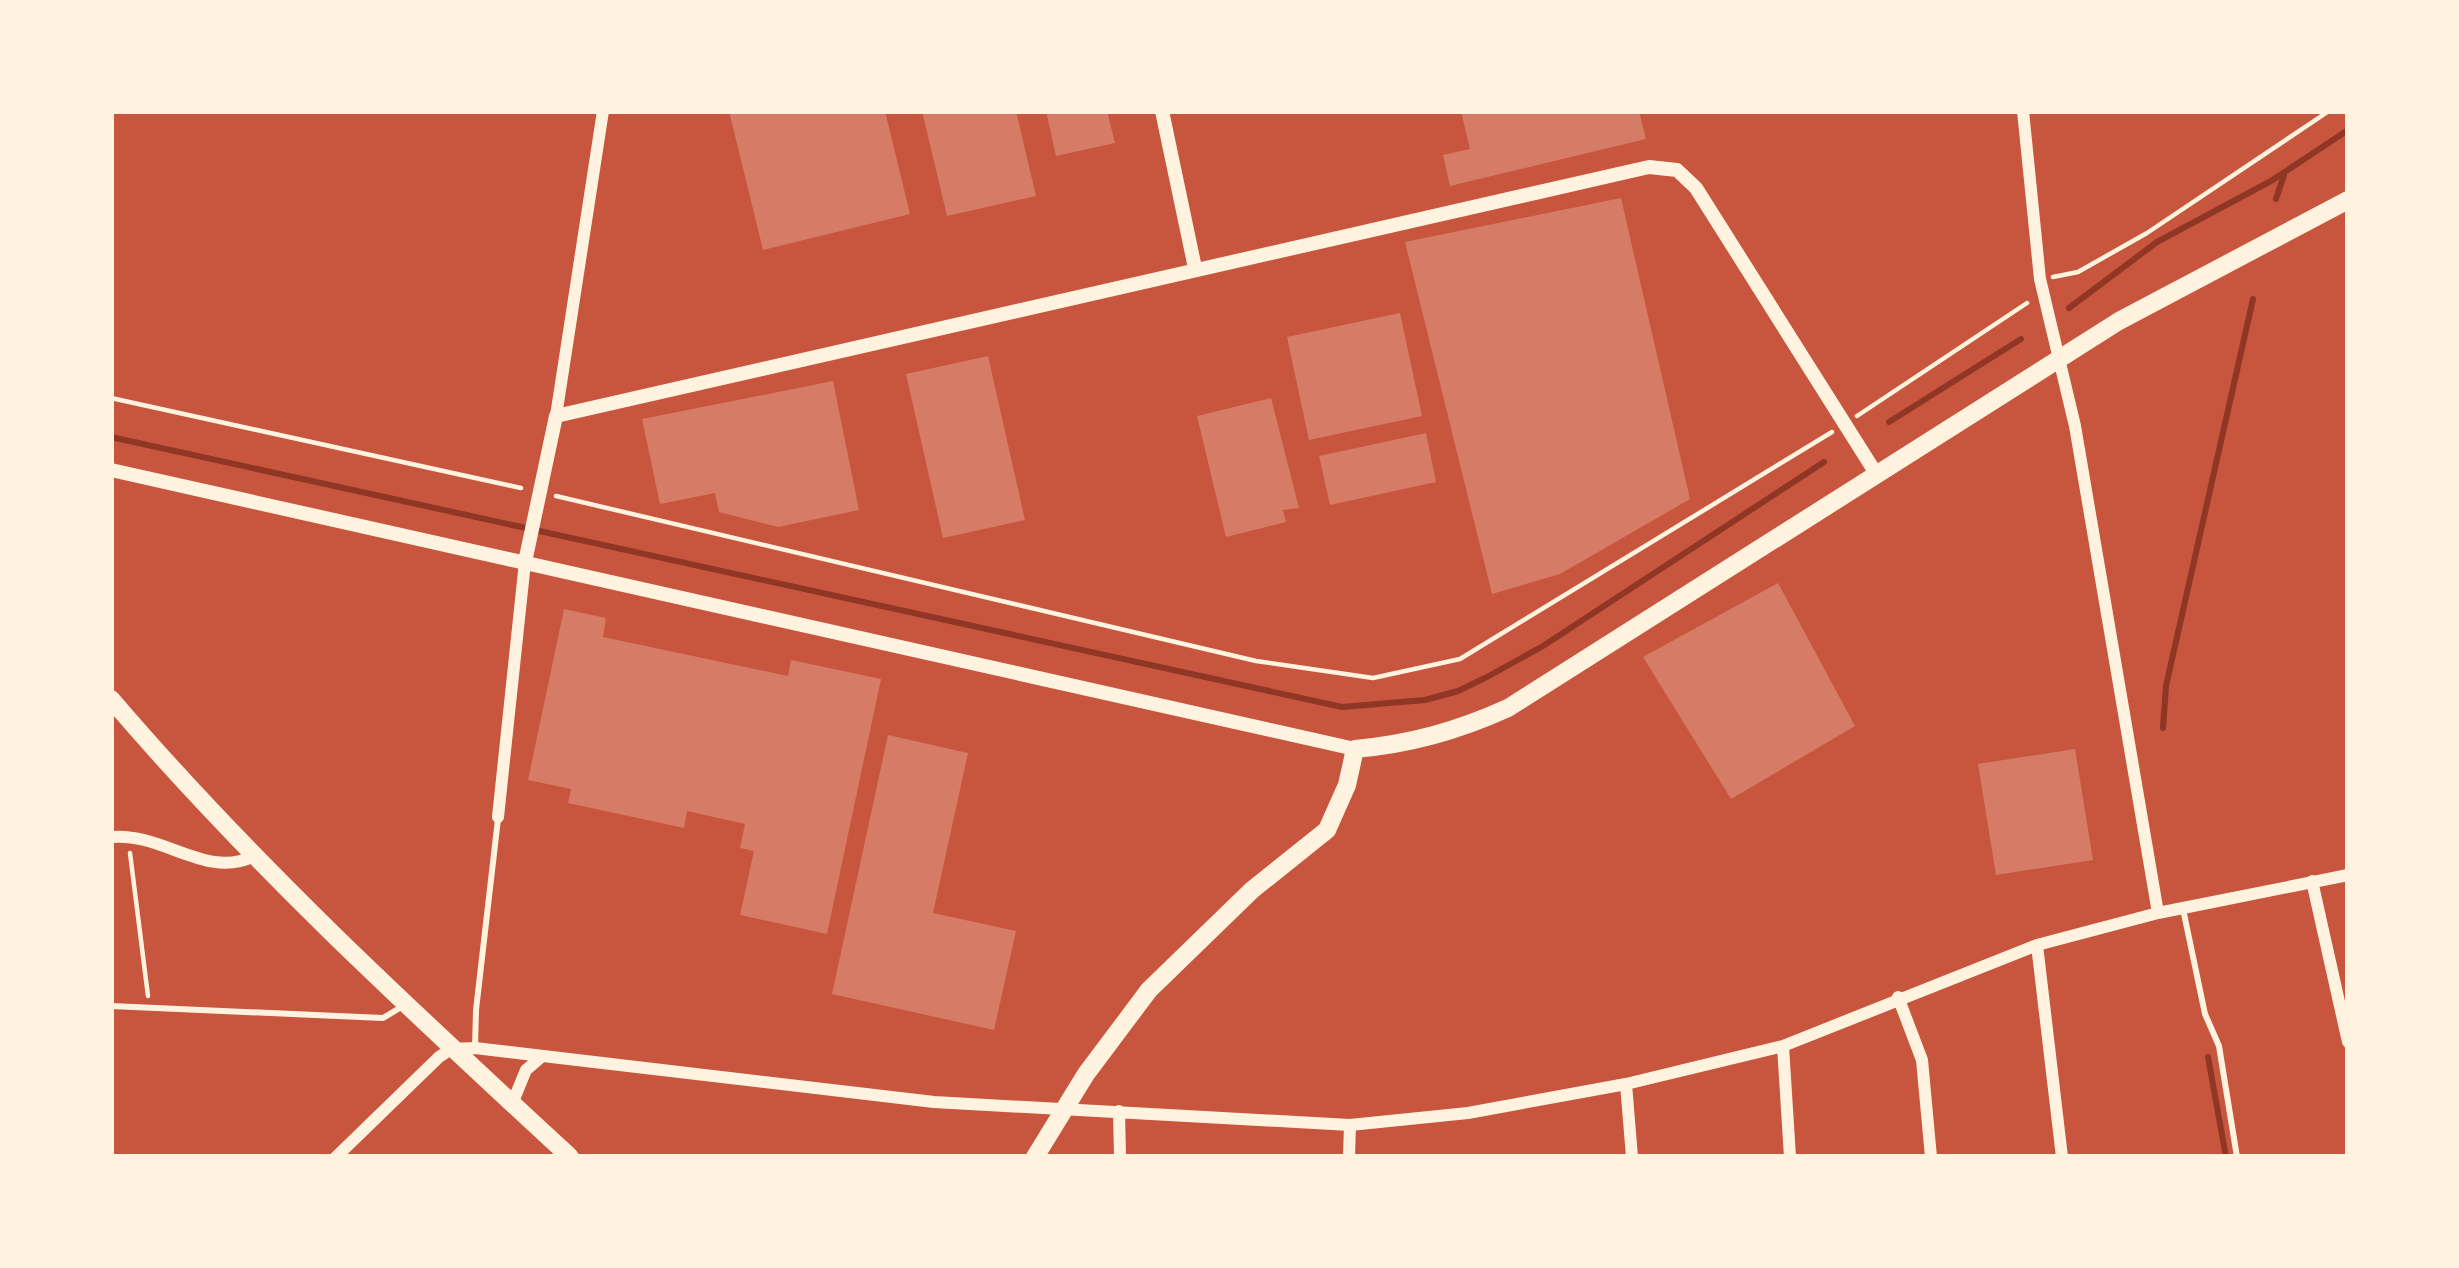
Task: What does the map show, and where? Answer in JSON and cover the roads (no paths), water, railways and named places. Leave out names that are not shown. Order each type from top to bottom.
[{"type":"main road","points":[[1035,1157],[1149,990],[1252,890],[1327,830],[1347,785],[1354,749],[1421,740],[1508,708],[2153,302],[2348,200]]},
{"type":"main road","points":[[111,699],[254,856],[404,1005],[570,1157]]},
{"type":"street","points":[[498,817],[525,562],[556,416],[603,111]]},
{"type":"street","points":[[1162,111],[1195,268]]},
{"type":"street","points":[[2023,111],[2040,279],[2075,426],[2158,914]]},
{"type":"street","points":[[556,416],[1649,167],[1677,170],[1696,188],[1876,476]]},
{"type":"street","points":[[111,470],[1354,749]]},
{"type":"street","points":[[111,837],[127,836],[220,865],[235,866],[254,856]]},
{"type":"street","points":[[336,1157],[439,1057],[451,1049],[476,1048],[934,1102],[1350,1126],[1468,1113],[1625,1084],[1783,1046],[2037,945],[2158,914],[2348,875]]},
{"type":"street","points":[[2312,880],[2348,1042]]},
{"type":"street","points":[[2037,945],[2062,1157]]},
{"type":"street","points":[[1898,998],[1922,1060],[1931,1157]]},
{"type":"street","points":[[1783,1046],[1790,1157]]},
{"type":"street","points":[[512,1104],[526,1070],[540,1058]]},
{"type":"street","points":[[1625,1084],[1632,1157]]},
{"type":"street","points":[[1119,1112],[1120,1157]]},
{"type":"street","points":[[1349,1157],[1350,1126]]},
{"type":"lane","points":[[476,1048],[476,1010],[498,817]]},
{"type":"lane","points":[[2183,909],[2205,1014],[2219,1046],[2237,1157]]},
{"type":"lane","points":[[111,1006],[383,1018],[404,1005]]},
{"type":"waterway","points":[[2069,308],[2157,242],[2271,181],[2348,130]]},
{"type":"waterway","points":[[2276,199],[2284,175]]},
{"type":"waterway","points":[[2163,728],[2166,686],[2253,299]]},
{"type":"waterway","points":[[1889,422],[2021,339]]},
{"type":"waterway","points":[[111,437],[1342,707],[1425,700],[1487,677],[1543,646],[1824,462]]},
{"type":"waterway","points":[[2208,1057],[2226,1157]]}]
